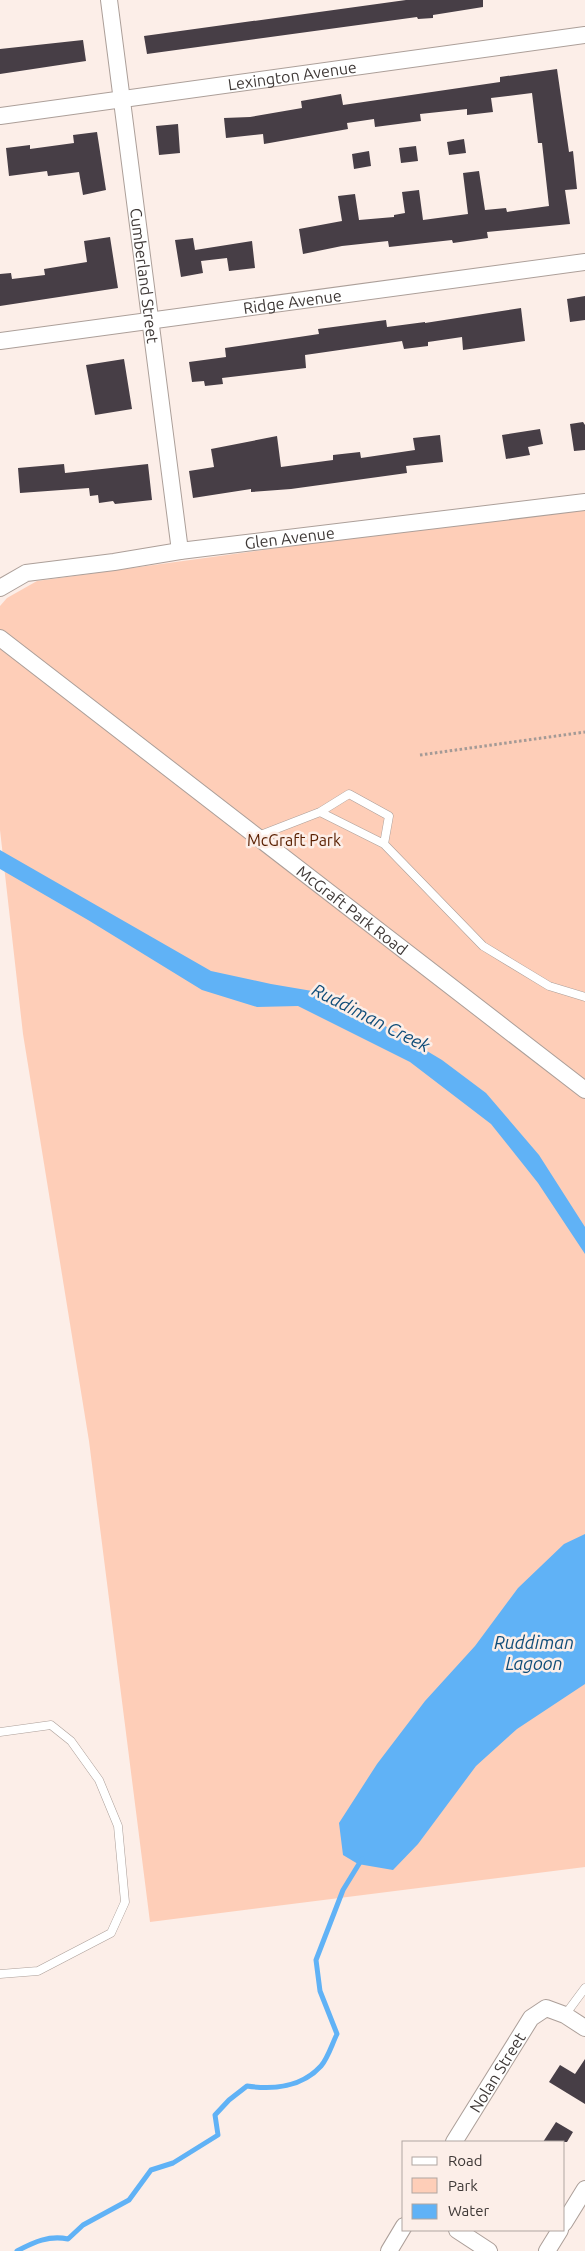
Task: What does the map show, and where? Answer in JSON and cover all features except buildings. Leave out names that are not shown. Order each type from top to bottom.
[{"type":"street","name":"Cumberland Street","points":[[109,0],[180,551]]},
{"type":"street","name":"Lexington Avenue","points":[[0,116],[585,35]]},
{"type":"street","name":"Ridge Avenue","points":[[0,341],[152,322],[585,262]]},
{"type":"street","name":"Glen Avenue","points":[[0,588],[26,573],[114,562],[180,551],[585,502]]},
{"type":"street","name":"McGraft Park Road","points":[[0,638],[585,1090]]},
{"type":"street","name":"Nolan Street","points":[[455,2141],[531,2018],[546,2008],[565,2015]]},
{"type":"street","points":[[565,2015],[585,2028]]},
{"type":"street","points":[[565,2221],[585,2189]]},
{"type":"street","points":[[389,2251],[402,2229]]},
{"type":"street","points":[[459,2231],[489,2251]]},
{"type":"street","points":[[547,2251],[559,2231]]},
{"type":"lane","points":[[257,836],[320,812],[349,794],[389,816],[384,844]]},
{"type":"lane","points":[[320,812],[384,844],[483,946],[548,986],[585,997]]},
{"type":"lane","points":[[0,1732],[51,1725],[71,1741],[99,1780],[118,1826],[125,1902],[111,1933],[38,1971],[0,1974]]},
{"type":"lane","points":[[565,2015],[585,1988]]},
{"type":"path","points":[[420,755],[585,732]]},
{"type":"green space","name":"McGraft Park","points":[[585,506],[585,1867],[150,1922],[89,1441],[23,1034],[0,830],[0,606],[7,598],[37,581]]},
{"type":"water","points":[[0,850],[211,971],[324,993],[380,1023],[442,1060],[486,1093],[539,1155],[585,1227],[585,1254],[538,1183],[491,1124],[410,1062],[298,1006],[257,1007],[202,990],[0,869]]},
{"type":"water","name":"Ruddiman Lagoon","points":[[585,1534],[585,1684],[517,1729],[476,1766],[418,1844],[393,1870],[358,1864],[343,1855],[339,1823],[377,1764],[425,1701],[475,1646],[518,1588],[564,1544]]},
{"type":"waterway","points":[[17,2251],[42,2240],[54,2238],[68,2239],[83,2225],[129,2200],[151,2170],[173,2163],[218,2135],[215,2115],[229,2100],[247,2086],[267,2088],[296,2083],[305,2079],[321,2066],[337,2034],[320,1991],[316,1960],[343,1890],[362,1859]]},
{"type":"water label","name":"Ruddiman Creek","points":[[371,1018]]}]
